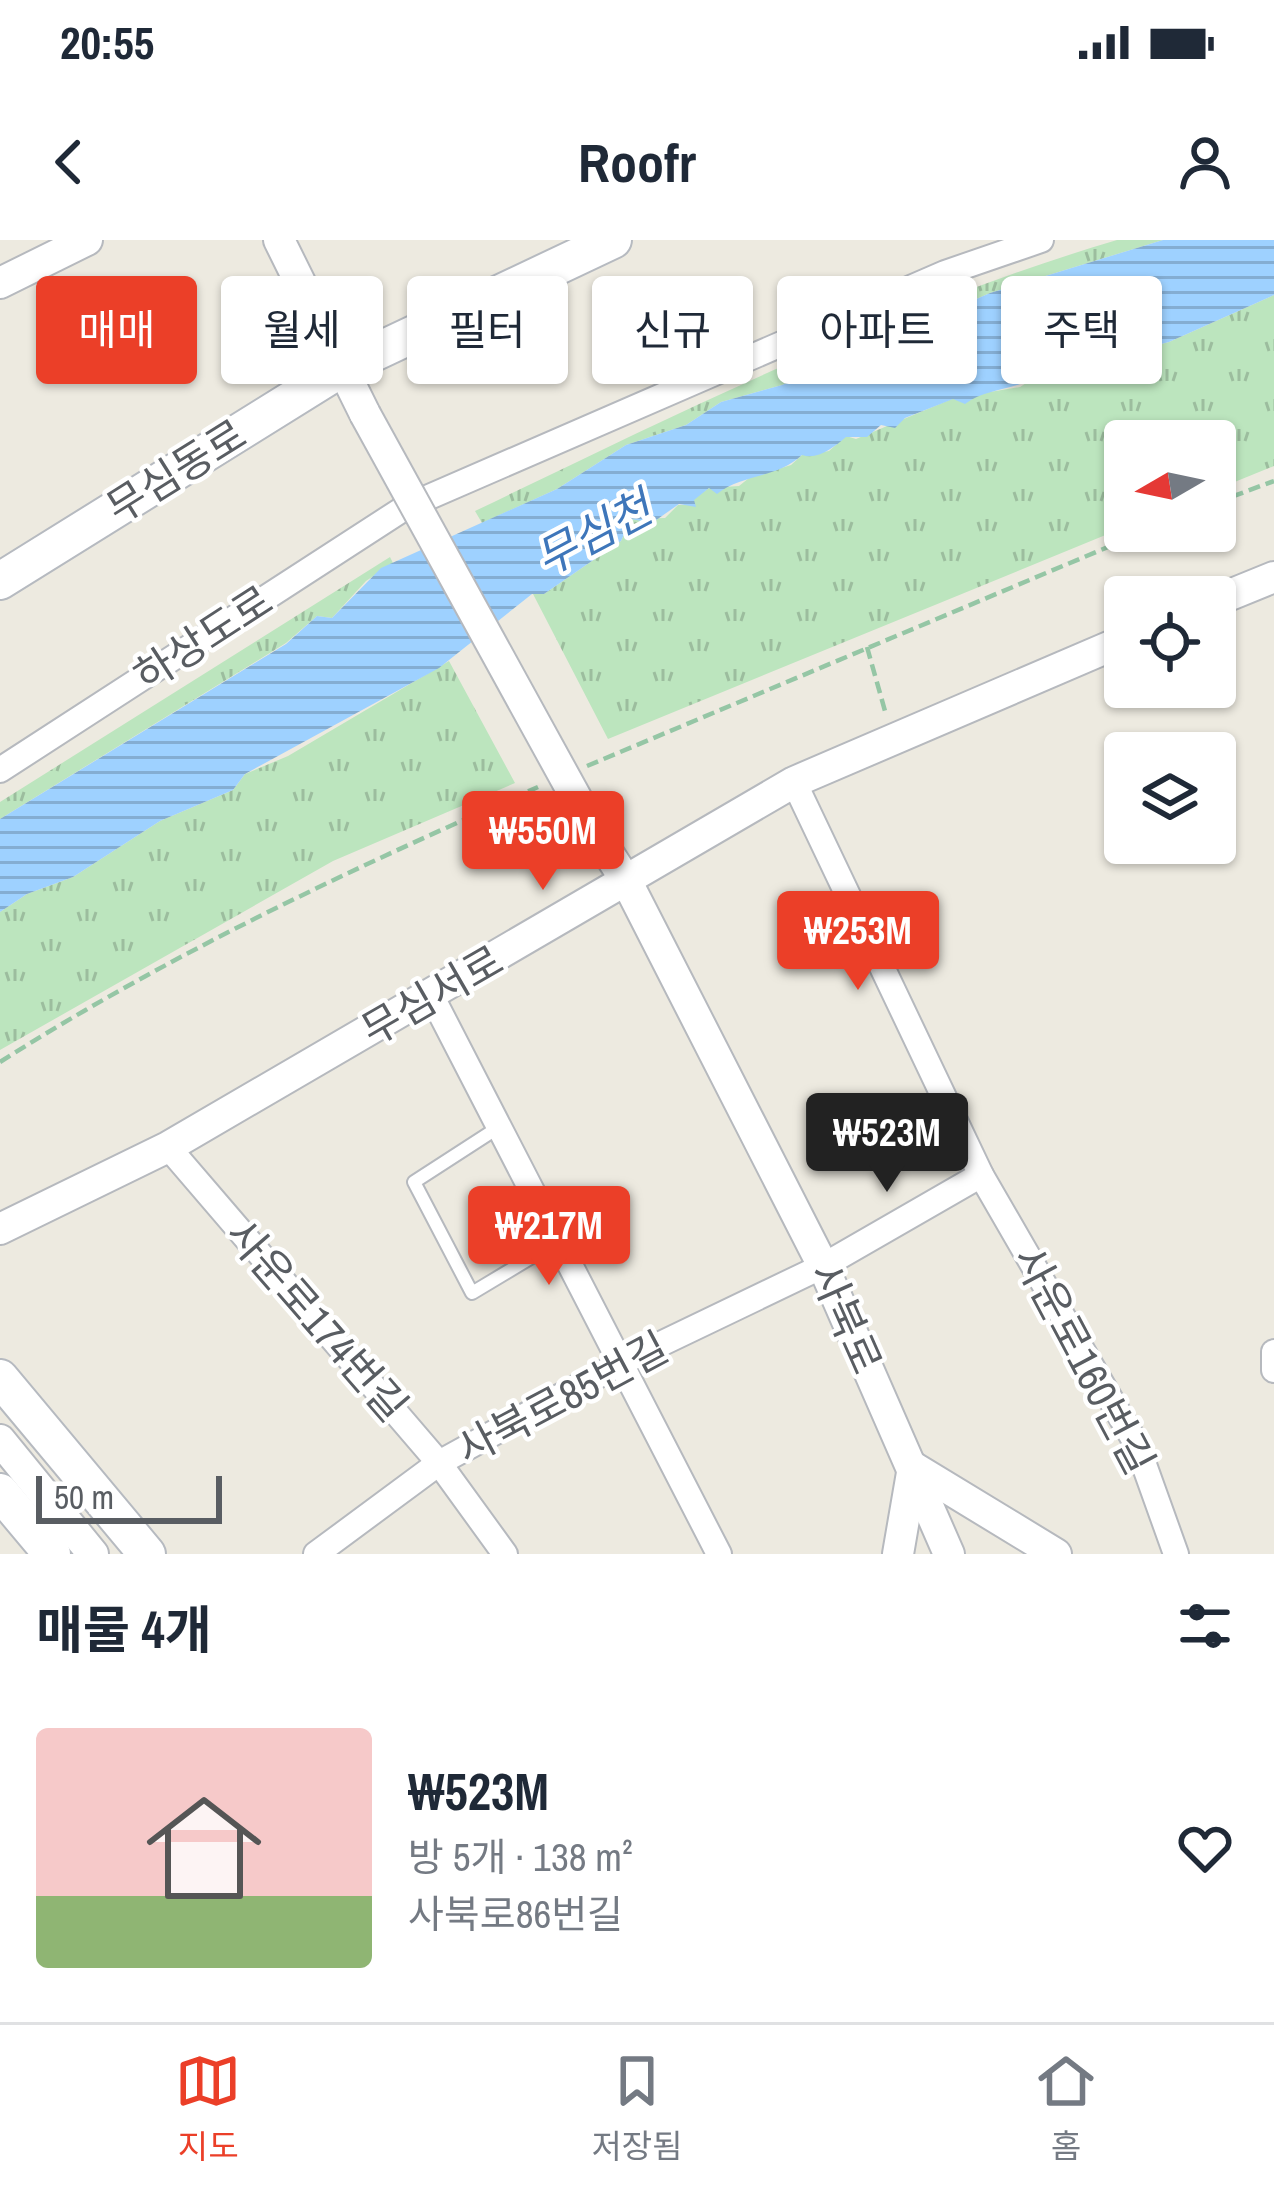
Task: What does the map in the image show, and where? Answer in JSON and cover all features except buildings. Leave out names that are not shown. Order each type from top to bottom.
[{"type":"main road","name":"무심동로","points":[[383,349],[613,240]]},
{"type":"main road","name":"무심동로","points":[[0,581],[317,384]]},
{"type":"main road","points":[[0,1378],[147,1554]]},
{"type":"main road","points":[[0,1492],[52,1554]]},
{"type":"street","points":[[0,283],[87,240]]},
{"type":"street","points":[[279,240],[297,276]]},
{"type":"street","name":"하상도로","points":[[0,770],[406,507],[945,273],[1041,240]]},
{"type":"street","name":"사북로","points":[[352,384],[596,834],[627,882],[823,1267],[949,1554]]},
{"type":"street","points":[[1236,592],[1274,577]]},
{"type":"street","name":"무심서로","points":[[0,1229],[168,1147],[794,782],[1104,649]]},
{"type":"street","name":"사운로160번길","points":[[794,782],[981,1175],[1137,1445],[1176,1554]]},
{"type":"street","points":[[431,995],[719,1554]]},
{"type":"street","name":"사운로174번길","points":[[168,1147],[440,1463],[506,1554]]},
{"type":"street","name":"사북로85번길","points":[[316,1554],[440,1463],[621,1363],[823,1267],[981,1175]]},
{"type":"street","points":[[0,1440],[93,1554]]},
{"type":"street","points":[[898,1554],[913,1467],[1056,1554]]},
{"type":"lane","points":[[499,1127],[414,1182],[472,1293],[558,1241]]},
{"type":"path","points":[[1236,495],[1274,481]]},
{"type":"path","points":[[867,647],[893,740]]},
{"type":"green space","points":[[1117,240],[1163,240],[1045,276],[1008,276]]},
{"type":"green space","points":[[1001,278],[1001,290],[977,299],[977,287]]},
{"type":"green space","points":[[1274,295],[1274,466],[1236,481],[1236,420],[1104,420],[1104,536],[608,739],[533,594],[544,594],[621,541],[631,519],[665,518],[678,505],[695,505],[693,499],[709,488],[739,486],[749,478],[791,465],[802,455],[829,451],[846,436],[856,439],[954,398],[1025,384],[1162,384],[1162,344]]},
{"type":"green space","points":[[777,370],[777,384],[784,384],[721,402],[686,425],[626,445],[557,489],[482,523],[475,511],[711,399],[753,384]]},
{"type":"green space","points":[[390,557],[393,563],[366,581],[332,618],[317,616],[286,643],[0,819],[0,802]]},
{"type":"green space","points":[[449,661],[515,783],[333,861],[0,1050],[0,912],[27,894],[73,877],[160,821],[233,790],[245,774],[288,756]]},
{"type":"water","points":[[1163,240],[1274,240],[1274,295],[1162,344],[1162,276],[1045,276]]},
{"type":"water","name":"무심천","points":[[1001,290],[1001,384],[1019,384],[965,404],[953,399],[905,418],[895,428],[881,425],[867,437],[846,437],[825,452],[802,455],[717,494],[709,488],[694,500],[696,507],[679,504],[652,523],[631,519],[621,541],[544,594],[532,594],[439,668],[245,774],[233,790],[160,821],[73,877],[27,894],[0,912],[0,819],[286,644],[317,616],[332,618],[381,568],[557,489],[626,445],[686,425],[721,402],[784,384],[977,384],[977,299]]}]
